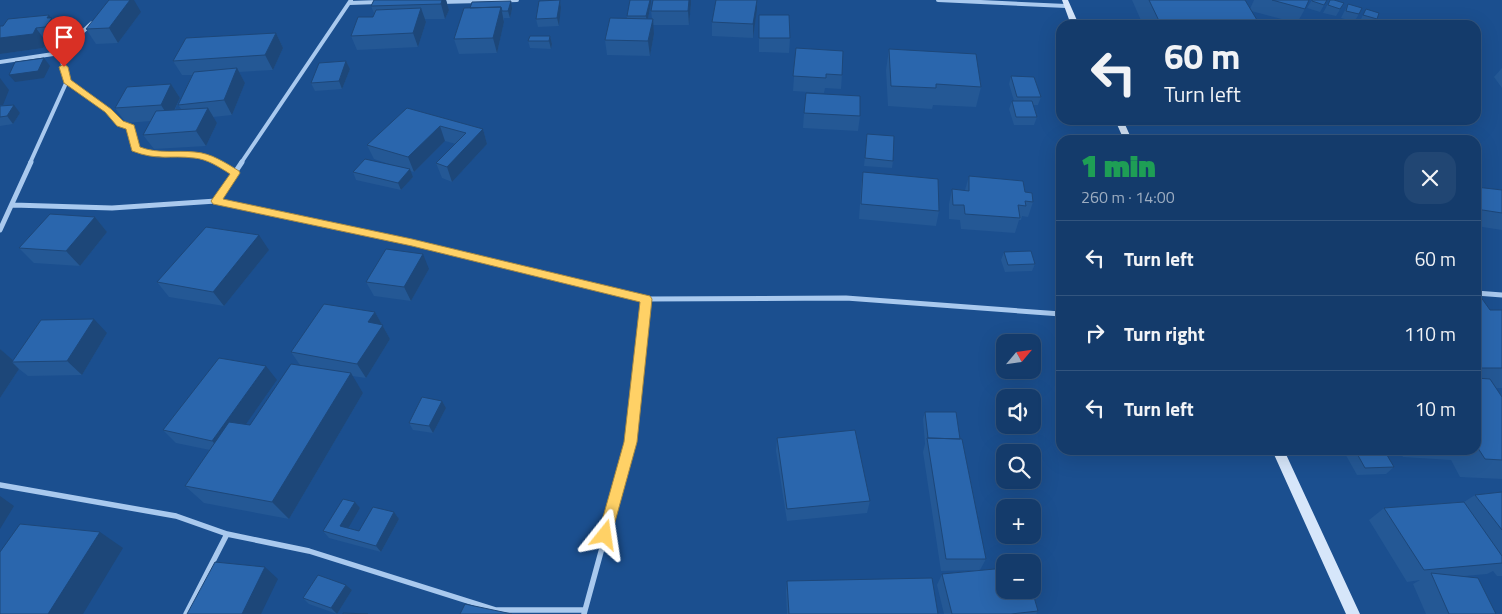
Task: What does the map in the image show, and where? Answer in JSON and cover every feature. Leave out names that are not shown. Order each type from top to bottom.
[{"type":"street","points":[[436,2],[517,0]]},
{"type":"street","points":[[938,0],[1066,3],[1073,20]]},
{"type":"street","points":[[216,201],[350,1],[388,2]]},
{"type":"street","points":[[0,62],[60,53],[99,16]]},
{"type":"street","points":[[0,230],[13,205],[67,81],[60,53]]},
{"type":"street","points":[[67,81],[108,110],[120,124],[130,128],[135,149],[150,154],[196,155],[218,162],[235,173]]},
{"type":"street","points":[[13,205],[112,208],[216,201],[412,242],[646,299],[846,298],[1056,314]]},
{"type":"street","points":[[1481,293],[1502,294]]},
{"type":"street","points":[[0,485],[176,516],[227,534],[309,551],[496,610],[585,613],[631,442],[646,299]]},
{"type":"street","points":[[1280,455],[1353,614]]},
{"type":"street","points":[[186,614],[227,534]]},
{"type":"building","points":[[109,0],[130,0],[109,28],[86,29]]},
{"type":"building","points":[[374,0],[442,0],[441,4],[371,6]]},
{"type":"building","points":[[560,0],[557,18],[536,19],[539,1]]},
{"type":"building","points":[[630,0],[650,0],[646,16],[627,16]]},
{"type":"building","points":[[653,0],[689,0],[688,11],[651,11]]},
{"type":"building","points":[[716,0],[757,0],[753,24],[712,22]]},
{"type":"building","points":[[1149,0],[1245,0],[1257,20],[1159,20]]},
{"type":"building","points":[[1272,0],[1309,0],[1305,9]]},
{"type":"building","points":[[1312,0],[1327,0],[1324,5]]},
{"type":"building","points":[[1330,0],[1344,3],[1340,9],[1328,5]]},
{"type":"building","points":[[511,1],[508,11],[502,11],[501,7],[470,8],[472,2]]},
{"type":"building","points":[[1348,4],[1362,8],[1359,14],[1346,11]]},
{"type":"building","points":[[501,7],[493,38],[454,39],[464,8]]},
{"type":"building","points":[[421,8],[413,33],[351,36],[358,17],[373,17],[376,10]]},
{"type":"building","points":[[1366,9],[1379,13],[1377,19],[1363,15]]},
{"type":"building","points":[[49,15],[47,18],[52,18],[45,27],[36,28],[33,34],[0,38],[0,26],[3,26],[8,19]]},
{"type":"building","points":[[759,15],[789,15],[790,38],[759,38]]},
{"type":"building","points":[[610,18],[653,19],[648,41],[605,40]]},
{"type":"building","points":[[276,33],[265,55],[173,61],[186,38]]},
{"type":"building","points":[[530,36],[550,36],[549,41],[528,41]]},
{"type":"building","points":[[796,48],[843,51],[842,75],[826,74],[826,78],[793,76]]},
{"type":"building","points":[[889,49],[976,54],[981,87],[936,84],[936,88],[891,86]]},
{"type":"building","points":[[44,58],[38,71],[9,75],[15,62]]},
{"type":"building","points":[[346,61],[339,81],[311,83],[319,63]]},
{"type":"building","points":[[237,68],[224,100],[178,105],[194,72]]},
{"type":"building","points":[[1011,76],[1034,77],[1041,97],[1017,97]]},
{"type":"building","points":[[171,84],[161,105],[115,108],[127,87]]},
{"type":"building","points":[[806,93],[860,96],[860,116],[804,113]]},
{"type":"building","points":[[1012,101],[1032,101],[1037,117],[1016,117]]},
{"type":"building","points":[[14,105],[7,116],[0,117],[0,106]]},
{"type":"building","points":[[208,108],[196,131],[143,135],[156,111]]},
{"type":"building","points":[[407,108],[483,129],[447,167],[436,163],[466,133],[440,126],[408,157],[367,145]]},
{"type":"building","points":[[867,134],[894,136],[893,161],[865,158]]},
{"type":"building","points":[[365,159],[410,169],[398,183],[353,172]]},
{"type":"building","points":[[863,172],[938,179],[939,211],[861,204]]},
{"type":"building","points":[[969,176],[1023,181],[1025,192],[1032,193],[1033,202],[1025,201],[1026,206],[1018,205],[1020,218],[965,214],[964,205],[953,205],[952,189],[969,191]]},
{"type":"building","points":[[1481,188],[1502,190],[1502,213],[1481,210]]},
{"type":"building","points":[[50,214],[95,217],[66,251],[19,248]]},
{"type":"building","points":[[206,227],[259,235],[213,292],[157,282]]},
{"type":"building","points":[[386,249],[423,254],[404,287],[366,282]]},
{"type":"building","points":[[1031,251],[1035,264],[1008,265],[1004,252]]},
{"type":"building","points":[[1481,297],[1490,310],[1502,310],[1502,368],[1481,368]]},
{"type":"building","points":[[324,304],[375,312],[368,322],[383,325],[357,364],[291,352]]},
{"type":"building","points":[[94,319],[67,361],[12,362],[41,320]]},
{"type":"building","points":[[219,358],[266,366],[212,441],[163,430]]},
{"type":"building","points":[[291,364],[351,373],[272,502],[185,486],[229,422],[250,425]]},
{"type":"building","points":[[1481,378],[1490,379],[1502,397],[1502,460],[1485,459],[1481,453]]},
{"type":"building","points":[[422,397],[442,401],[429,426],[409,423]]},
{"type":"building","points":[[925,412],[956,412],[960,439],[928,438]]},
{"type":"building","points":[[855,430],[870,501],[787,509],[777,438]]},
{"type":"building","points":[[927,438],[962,439],[986,559],[946,559]]},
{"type":"building","points":[[1358,455],[1387,455],[1394,467],[1365,468]]},
{"type":"building","points":[[1502,492],[1502,530],[1475,495]]},
{"type":"building","points":[[343,499],[355,502],[340,526],[359,531],[373,507],[394,512],[376,546],[323,531]]},
{"type":"building","points":[[1464,502],[1502,556],[1502,563],[1424,570],[1384,508]]},
{"type":"building","points":[[20,524],[100,532],[48,614],[0,614],[0,552]]},
{"type":"building","points":[[215,562],[265,567],[242,614],[187,614]]},
{"type":"building","points":[[996,569],[996,599],[1035,599],[1038,611],[1011,614],[952,614],[942,574]]},
{"type":"building","points":[[1431,573],[1478,578],[1496,614],[1449,614]]},
{"type":"building","points":[[318,575],[346,585],[331,608],[303,598]]},
{"type":"building","points":[[932,578],[938,614],[789,614],[787,581]]},
{"type":"building","points":[[465,604],[512,614],[460,614]]},
{"type":"route","points":[[64,67],[67,81],[108,110],[120,124],[130,128],[135,149],[150,154],[196,155],[218,162],[235,173],[216,201],[412,242],[646,299],[631,442],[605,535]]}]
